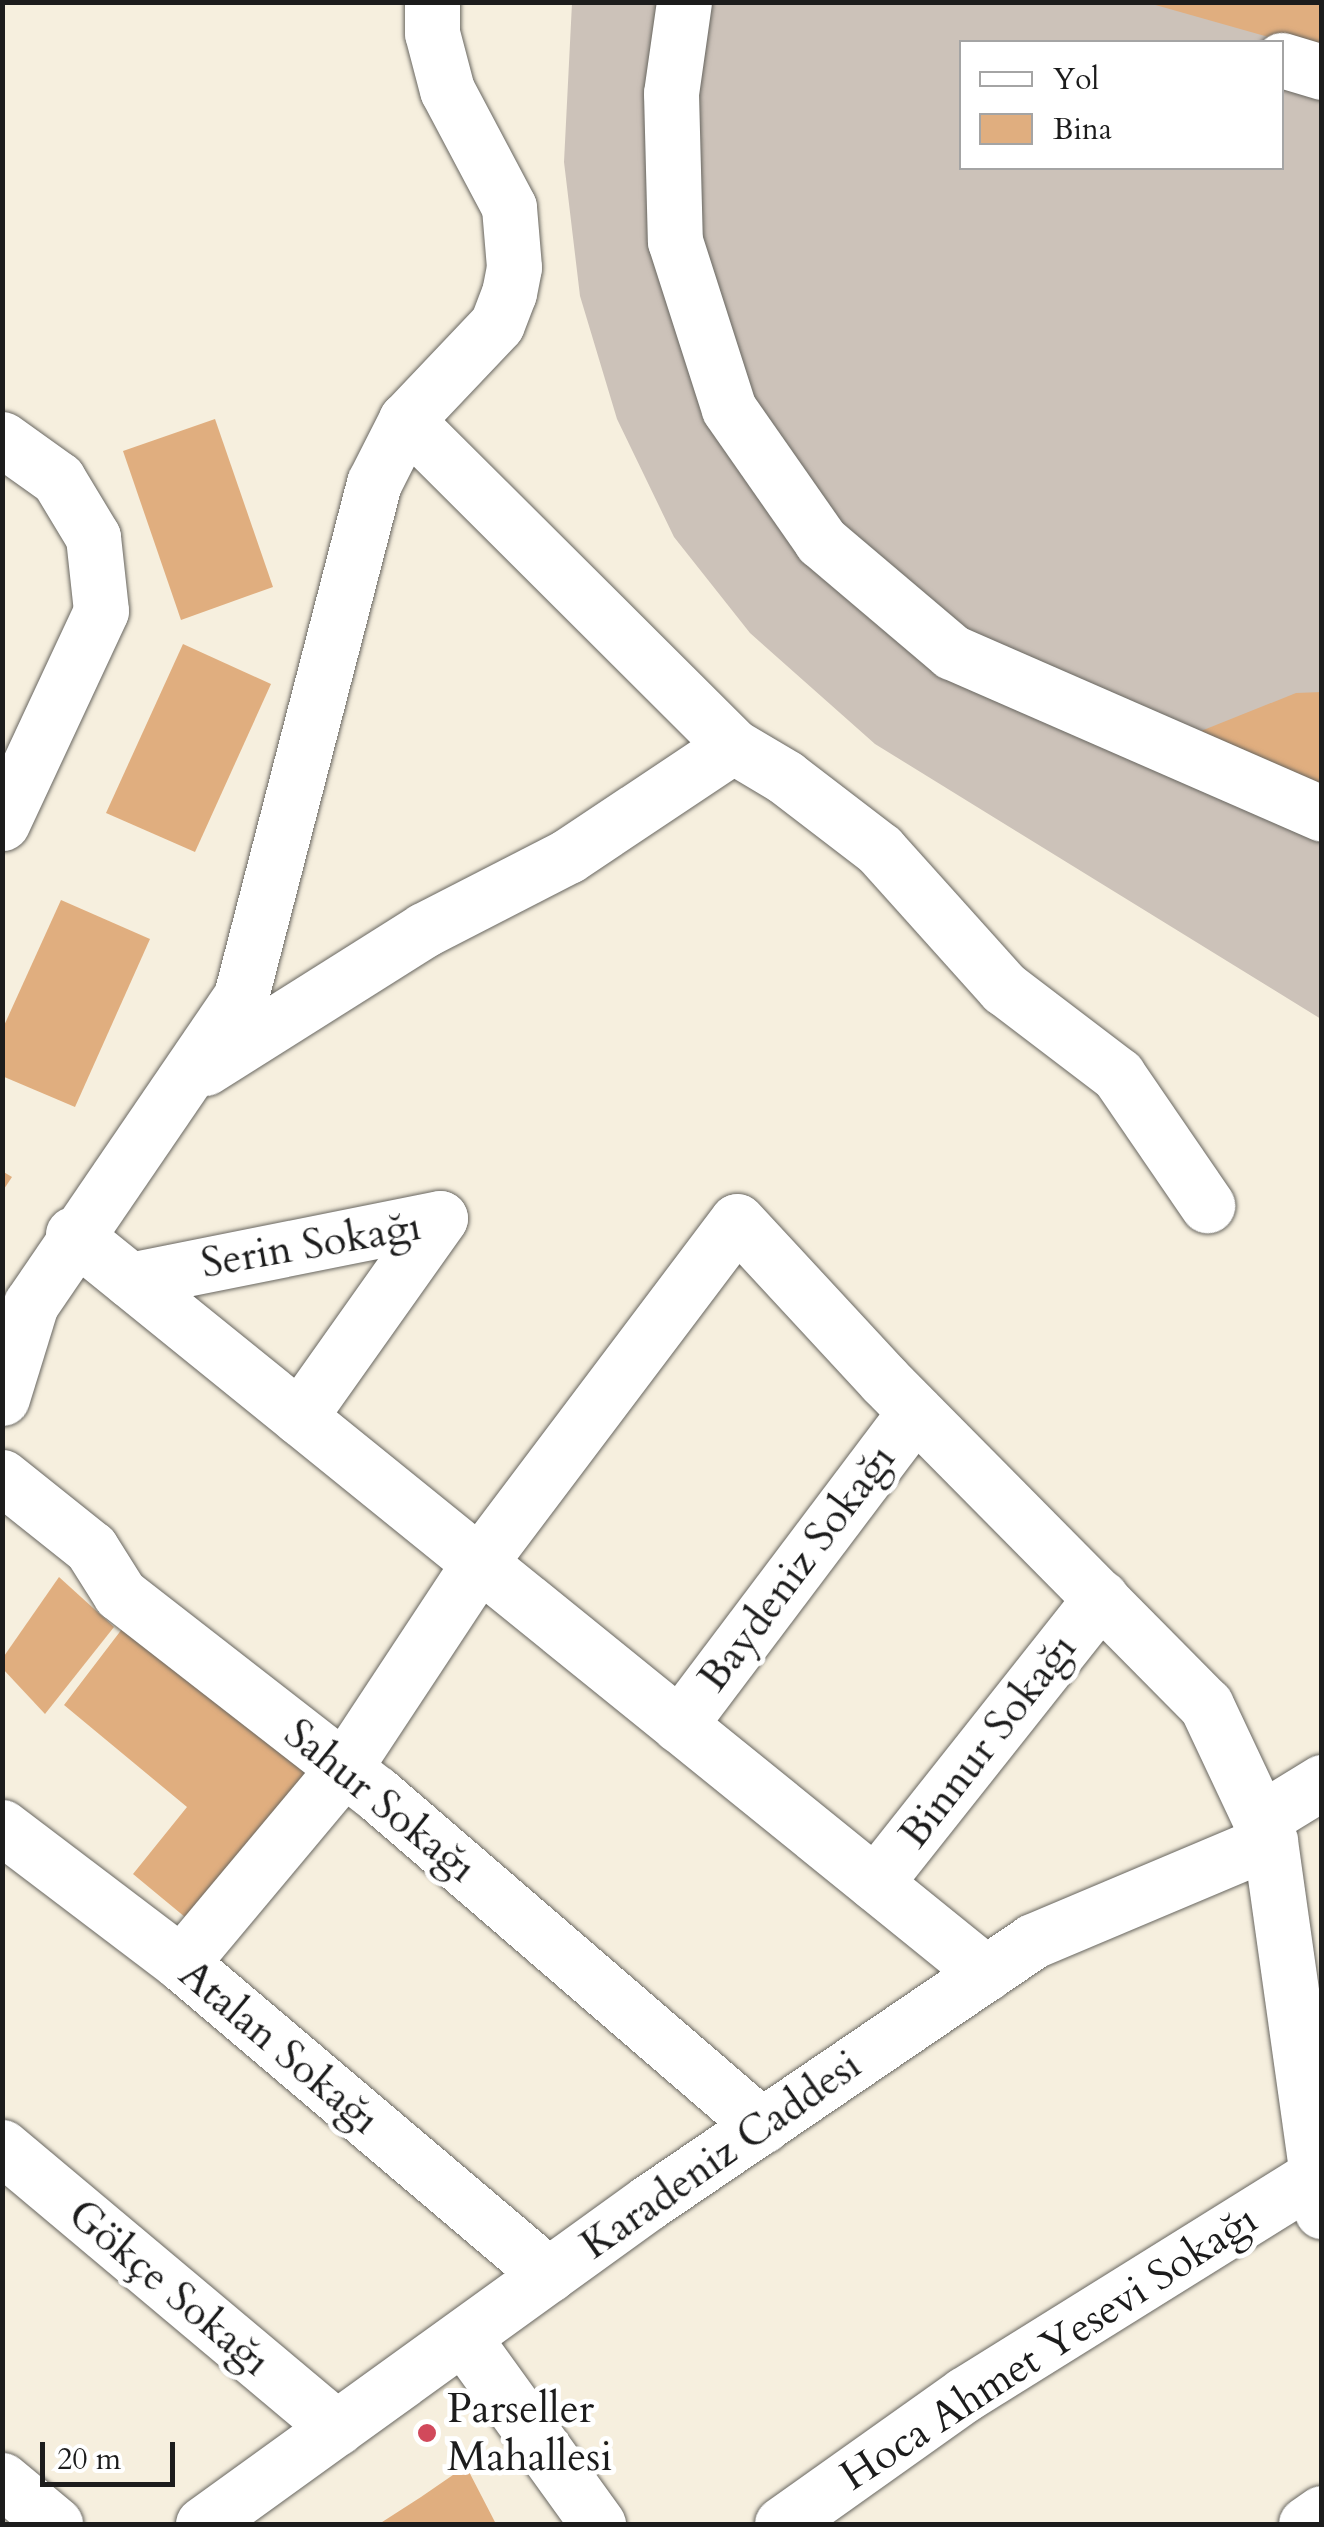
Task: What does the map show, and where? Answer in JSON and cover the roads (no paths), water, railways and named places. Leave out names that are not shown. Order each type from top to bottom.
[{"type":"street","points":[[2,1398],[31,1304],[74,1234],[226,1026],[253,964],[374,483],[406,420],[497,324],[514,266],[509,207],[438,65],[432,2]]},
{"type":"street","points":[[684,2],[670,92],[675,241],[729,408],[822,541],[952,652],[1322,814]]},
{"type":"street","points":[[1284,61],[1322,72]]},
{"type":"street","points":[[406,420],[733,746],[785,776],[880,850],[1004,988],[1108,1066],[1207,1205]]},
{"type":"street","points":[[2,438],[58,479],[94,538],[101,611],[2,824]]},
{"type":"street","points":[[191,1074],[424,930],[568,856],[733,746]]},
{"type":"street","name":"Serin Sokağı","points":[[130,1280],[440,1218],[299,1416]]},
{"type":"street","points":[[181,1963],[344,1768],[479,1563],[736,1221],[916,1412],[1206,1705],[1265,1830],[1319,2193]]},
{"type":"street","points":[[74,1234],[986,1973]]},
{"type":"street","name":"Baydeniz Sokağı","points":[[680,1725],[916,1412]]},
{"type":"street","name":"Sahur Sokağı","points":[[2,1477],[90,1548],[120,1594],[344,1768],[762,2126]]},
{"type":"street","name":"Binnur Sokağı","points":[[875,1883],[1101,1598]]},
{"type":"street","name":"Karadeniz Caddesi","points":[[203,2524],[549,2275],[1033,1941],[1265,1830],[1322,1782]]},
{"type":"street","name":"Atalan Sokağı","points":[[2,1827],[181,1963],[549,2275]]},
{"type":"street","name":"Gökçe Sokağı","points":[[2,2147],[337,2428]]},
{"type":"street","name":"Hoca Ahmet Yesevi Sokağı","points":[[782,2524],[965,2394],[1319,2193]]},
{"type":"street","points":[[463,2337],[598,2524]]},
{"type":"street","points":[[2,2480],[54,2524]]},
{"type":"street","points":[[1306,2524],[1322,2512]]},
{"type":"place","name":"Parseller Mahallesi","points":[[427,2433]]}]
